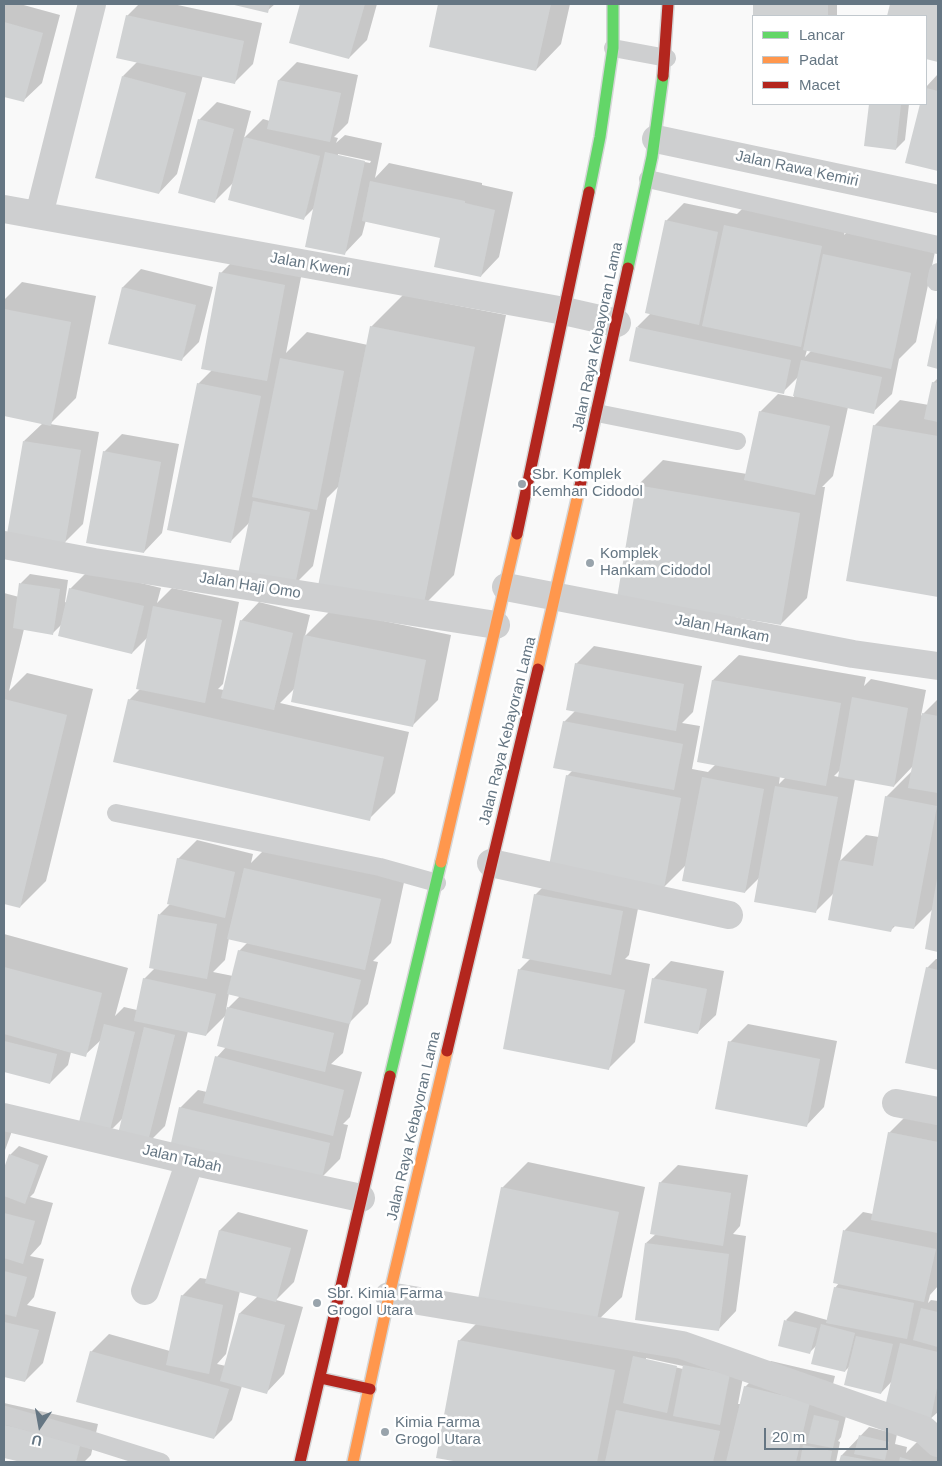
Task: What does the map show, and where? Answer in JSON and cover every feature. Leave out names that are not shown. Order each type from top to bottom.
[{"type":"main road","points":[[300,1462],[506,586],[600,137],[613,48],[613,4]]},
{"type":"main road","name":"Jalan Raya Kebayoran Lama","points":[[353,1462],[389,1296],[555,597],[648,179],[656,139],[667,58],[668,4]]},
{"type":"main road","points":[[320,1378],[370,1389]]},
{"type":"street","points":[[39,215],[92,4]]},
{"type":"street","name":"Jalan Rawa Kemiri","points":[[656,139],[938,199]]},
{"type":"street","name":"Jalan Kweni","points":[[4,209],[616,322]]},
{"type":"street","name":"Jalan Haji Omo","points":[[4,545],[94,562],[496,625]]},
{"type":"street","name":"Jalan Hankam","points":[[506,586],[853,654],[938,666]]},
{"type":"street","points":[[491,863],[729,915]]},
{"type":"street","points":[[896,1103],[938,1111]]},
{"type":"street","name":"Jalan Tabah","points":[[4,1117],[190,1161],[361,1198]]},
{"type":"street","points":[[145,1291],[190,1161]]},
{"type":"street","points":[[389,1296],[682,1345],[924,1430],[938,1443]]},
{"type":"lane","points":[[613,48],[667,58]]},
{"type":"lane","points":[[648,179],[938,245]]},
{"type":"lane","points":[[597,413],[737,441]]},
{"type":"lane","points":[[116,813],[380,867],[437,883]]},
{"type":"lane","points":[[4,1415],[161,1462]]},
{"type":"building","points":[[230,4],[270,4],[268,13]]},
{"type":"building","points":[[300,4],[365,4],[349,59],[289,43]]},
{"type":"building","points":[[438,4],[551,4],[536,71],[429,47]]},
{"type":"building","points":[[753,4],[828,4],[828,15],[753,15]]},
{"type":"building","points":[[890,4],[938,4],[938,62],[927,59],[927,15],[887,15]]},
{"type":"building","points":[[126,15],[244,41],[235,84],[116,58]]},
{"type":"building","points":[[4,22],[43,33],[24,102],[4,97]]},
{"type":"building","points":[[122,76],[186,93],[159,194],[95,178]]},
{"type":"building","points":[[278,80],[341,93],[330,142],[267,129]]},
{"type":"building","points":[[927,88],[938,91],[938,171],[905,163],[920,105],[927,105]]},
{"type":"building","points":[[869,105],[901,105],[896,150],[864,146]]},
{"type":"building","points":[[198,119],[234,129],[215,203],[178,193]]},
{"type":"building","points":[[244,137],[320,156],[304,220],[228,200]]},
{"type":"building","points":[[325,152],[365,161],[345,255],[305,247]]},
{"type":"building","points":[[370,181],[465,201],[465,203],[495,210],[481,277],[434,267],[440,238],[362,221]]},
{"type":"building","points":[[665,220],[718,232],[699,325],[645,313]]},
{"type":"building","points":[[724,225],[822,246],[801,347],[702,326]]},
{"type":"building","points":[[823,254],[911,273],[891,369],[803,350]]},
{"type":"building","points":[[219,272],[285,285],[267,381],[201,369]]},
{"type":"building","points":[[122,287],[196,305],[182,361],[108,344]]},
{"type":"building","points":[[4,309],[71,322],[51,426],[4,416]]},
{"type":"building","points":[[938,318],[938,369],[927,366]]},
{"type":"building","points":[[370,326],[475,347],[423,608],[318,586]]},
{"type":"building","points":[[636,327],[791,360],[784,394],[629,361]]},
{"type":"building","points":[[280,358],[344,371],[317,510],[252,497]]},
{"type":"building","points":[[801,360],[882,377],[874,414],[793,396]]},
{"type":"building","points":[[932,382],[938,383],[938,422],[924,419]]},
{"type":"building","points":[[197,383],[261,396],[231,543],[167,530]]},
{"type":"building","points":[[759,411],[830,426],[815,495],[744,480]]},
{"type":"building","points":[[873,425],[938,436],[938,597],[846,581]]},
{"type":"building","points":[[23,441],[81,450],[65,544],[7,534]]},
{"type":"building","points":[[103,451],[161,462],[144,553],[86,543]]},
{"type":"building","points":[[636,485],[800,513],[781,625],[617,598]]},
{"type":"building","points":[[253,501],[310,512],[295,585],[238,574]]},
{"type":"building","points":[[19,583],[60,589],[53,635],[13,628]]},
{"type":"building","points":[[69,588],[144,606],[132,654],[58,636]]},
{"type":"building","points":[[153,606],[222,620],[205,703],[136,689]]},
{"type":"building","points":[[240,620],[293,633],[274,710],[221,698]]},
{"type":"building","points":[[304,635],[426,660],[413,727],[291,702]]},
{"type":"building","points":[[575,663],[684,684],[676,731],[566,710]]},
{"type":"building","points":[[712,680],[841,703],[826,786],[697,762]]},
{"type":"building","points":[[852,697],[908,708],[894,787],[838,777]]},
{"type":"building","points":[[4,699],[67,715],[20,908],[4,904]]},
{"type":"building","points":[[128,699],[384,757],[370,821],[113,762]]},
{"type":"building","points":[[922,713],[938,716],[938,793],[908,788]]},
{"type":"building","points":[[563,721],[683,744],[674,790],[553,768]]},
{"type":"building","points":[[566,775],[681,798],[664,888],[549,866]]},
{"type":"building","points":[[702,777],[764,789],[745,893],[682,881]]},
{"type":"building","points":[[775,786],[838,797],[816,913],[754,902]]},
{"type":"building","points":[[885,796],[937,806],[914,929],[893,926],[891,932],[828,920],[839,860],[873,866]]},
{"type":"building","points":[[177,858],[235,872],[225,918],[167,904]]},
{"type":"building","points":[[244,868],[381,899],[365,970],[227,939]]},
{"type":"building","points":[[938,879],[938,952],[925,949]]},
{"type":"building","points":[[534,894],[623,911],[611,975],[522,958]]},
{"type":"building","points":[[158,914],[217,924],[207,979],[149,968]]},
{"type":"building","points":[[238,950],[361,980],[350,1024],[227,994]]},
{"type":"building","points":[[4,967],[102,993],[86,1057],[4,1034]]},
{"type":"building","points":[[926,967],[938,970],[938,1070],[905,1063]]},
{"type":"building","points":[[518,969],[625,990],[609,1070],[503,1049]]},
{"type":"building","points":[[143,978],[216,994],[206,1036],[134,1021]]},
{"type":"building","points":[[652,978],[707,989],[698,1034],[644,1023]]},
{"type":"building","points":[[227,1007],[334,1033],[325,1072],[217,1046]]},
{"type":"building","points":[[104,1024],[135,1032],[109,1134],[78,1126]]},
{"type":"building","points":[[144,1027],[175,1035],[147,1145],[117,1138]]},
{"type":"building","points":[[4,1041],[57,1054],[50,1084],[4,1072]]},
{"type":"building","points":[[728,1041],[820,1059],[807,1127],[715,1109]]},
{"type":"building","points":[[215,1056],[344,1090],[333,1136],[203,1103]]},
{"type":"building","points":[[179,1107],[330,1143],[322,1178],[171,1143]]},
{"type":"building","points":[[888,1132],[938,1142],[938,1233],[871,1220]]},
{"type":"building","points":[[9,1154],[39,1165],[25,1204],[4,1196],[4,1168]]},
{"type":"building","points":[[659,1182],[731,1193],[723,1246],[650,1234]]},
{"type":"building","points":[[501,1187],[619,1212],[596,1324],[478,1299]]},
{"type":"building","points":[[4,1213],[35,1221],[23,1264],[4,1258]]},
{"type":"building","points":[[219,1230],[291,1248],[276,1302],[205,1283]]},
{"type":"building","points":[[843,1230],[936,1249],[924,1302],[833,1283]]},
{"type":"building","points":[[645,1243],[729,1254],[719,1331],[635,1320]]},
{"type":"building","points":[[4,1271],[27,1277],[16,1317],[4,1314]]},
{"type":"building","points":[[834,1287],[914,1303],[907,1339],[826,1323]]},
{"type":"building","points":[[181,1295],[223,1305],[209,1374],[166,1365]]},
{"type":"building","points":[[921,1308],[938,1312],[938,1347],[913,1340]]},
{"type":"building","points":[[239,1313],[285,1325],[267,1394],[220,1381]]},
{"type":"building","points":[[784,1320],[817,1328],[810,1354],[778,1346]]},
{"type":"building","points":[[4,1322],[39,1330],[25,1382],[4,1377]]},
{"type":"building","points":[[821,1324],[855,1333],[845,1372],[811,1364]]},
{"type":"building","points":[[856,1336],[893,1344],[881,1394],[844,1385]]},
{"type":"building","points":[[458,1340],[615,1370],[597,1462],[459,1462],[436,1458]]},
{"type":"building","points":[[900,1343],[938,1352],[938,1383],[930,1422],[884,1411]]},
{"type":"building","points":[[90,1351],[229,1389],[214,1439],[76,1402]]},
{"type":"building","points":[[633,1356],[677,1366],[667,1413],[623,1403]]},
{"type":"building","points":[[683,1365],[730,1374],[720,1425],[673,1416]]},
{"type":"building","points":[[744,1386],[810,1402],[796,1462],[726,1462]]},
{"type":"building","points":[[616,1410],[720,1431],[713,1462],[605,1462]]},
{"type":"building","points":[[814,1415],[839,1421],[833,1448],[807,1443]]},
{"type":"building","points":[[4,1425],[81,1442],[76,1462],[21,1462],[4,1458]]},
{"type":"building","points":[[859,1435],[889,1442],[885,1460],[854,1454]]},
{"type":"building","points":[[803,1445],[832,1451],[830,1462],[800,1462]]},
{"type":"building","points":[[841,1455],[873,1461],[873,1462],[839,1462]]},
{"type":"building","points":[[900,1457],[916,1462],[899,1462]]},
{"type":"traffic: fast","points":[[589,192],[600,137],[613,48],[613,4]]},
{"type":"traffic: fast","points":[[628,268],[652,157],[663,76]]},
{"type":"traffic: fast","points":[[390,1076],[441,862]]},
{"type":"traffic: slow","points":[[538,669],[580,486]]},
{"type":"traffic: slow","points":[[441,862],[517,534]]},
{"type":"traffic: slow","points":[[353,1462],[389,1296],[447,1051]]},
{"type":"traffic: jam","points":[[663,76],[668,4]]},
{"type":"traffic: jam","points":[[517,534],[589,192]]},
{"type":"traffic: jam","points":[[580,486],[628,268]]},
{"type":"traffic: jam","points":[[447,1051],[538,669]]},
{"type":"traffic: jam","points":[[300,1462],[390,1076]]},
{"type":"traffic: jam","points":[[320,1378],[370,1389]]},
{"type":"place","name":"Sbr. Komplek Kemhan Cidodol","points":[[522,484]]},
{"type":"place","name":"Komplek Hankam Cidodol","points":[[590,563]]},
{"type":"place","name":"Sbr. Kimia Farma Grogol Utara","points":[[317,1303]]},
{"type":"place","name":"Kimia Farma Grogol Utara","points":[[385,1432]]}]
